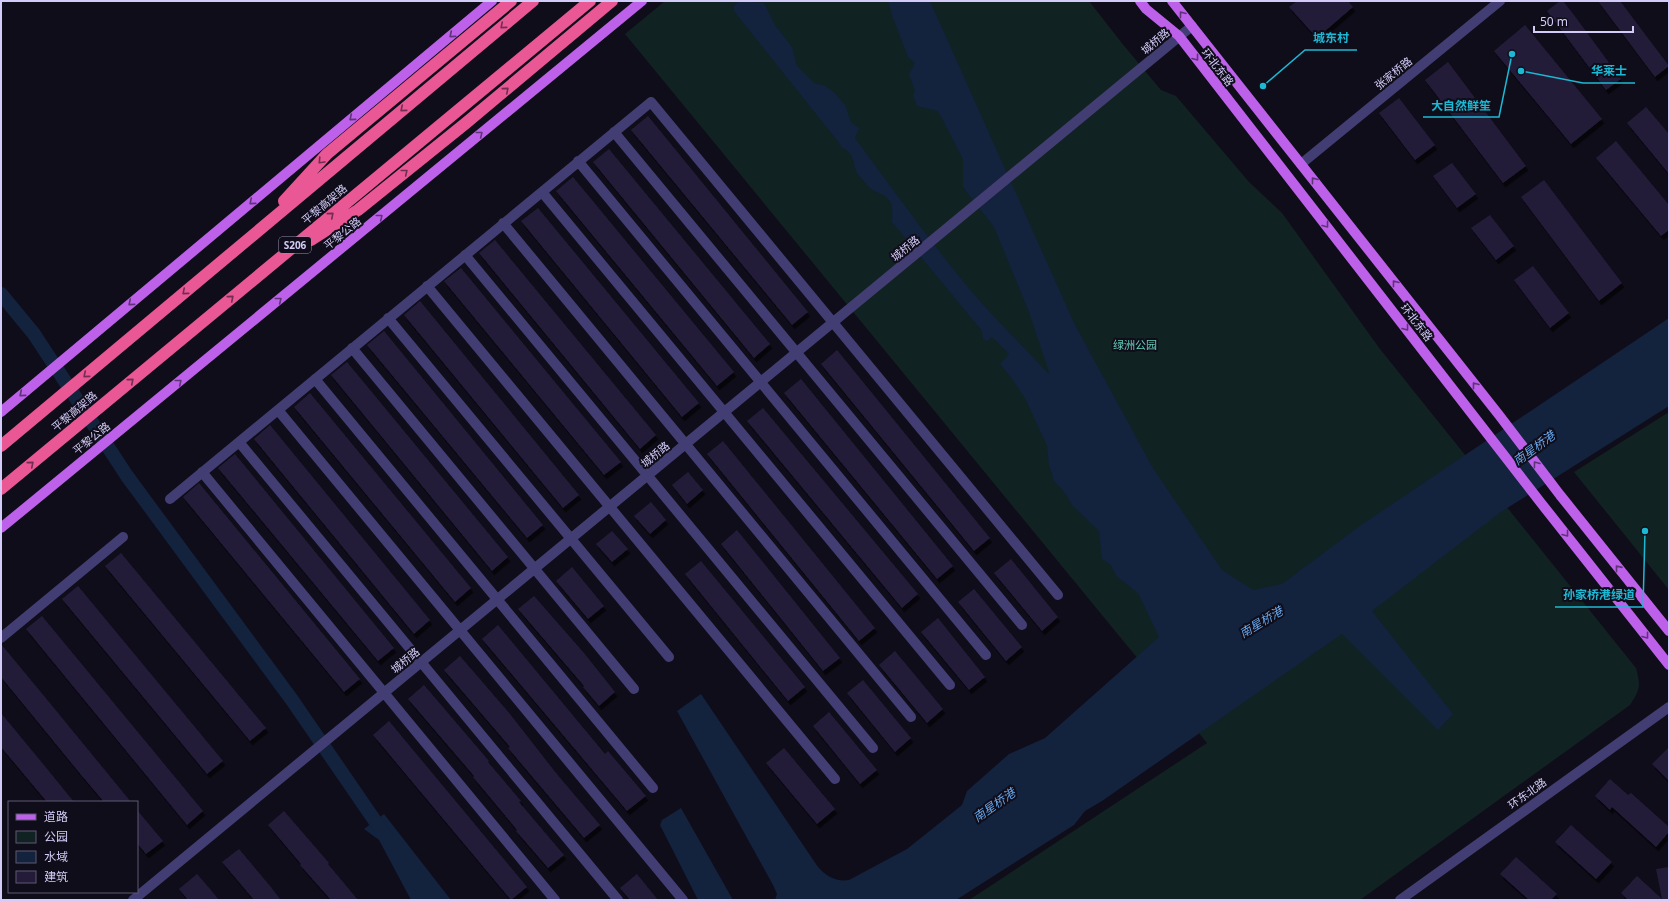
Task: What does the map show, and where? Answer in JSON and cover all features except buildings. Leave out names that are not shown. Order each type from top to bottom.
[{"type":"highway","points":[[247,240],[327,154],[511,1]]},
{"type":"highway","name":"平黎高架路","points":[[1,446],[533,1]]},
{"type":"highway","name":"平黎高架路","points":[[1,489],[590,1]]},
{"type":"highway","points":[[270,266],[358,210],[466,123],[612,1]]},
{"type":"main road","points":[[1,412],[492,1]]},
{"type":"main road","name":"平黎公路","points":[[1,528],[642,1]]},
{"type":"main road","name":"环北东路","points":[[1140,1],[1146,9],[1179,36],[1541,503],[1669,665]]},
{"type":"main road","name":"环北东路","points":[[1172,1],[1560,495],[1669,631]]},
{"type":"street","name":"张家桥路","points":[[1301,164],[1500,1]]},
{"type":"street","name":"城桥路","points":[[134,900],[724,412],[1021,169],[1192,26]]},
{"type":"street","points":[[170,499],[650,102],[1058,595]]},
{"type":"street","points":[[614,132],[1022,625]]},
{"type":"street","points":[[578,161],[986,655]]},
{"type":"street","points":[[542,192],[950,685]]},
{"type":"street","points":[[503,224],[911,717]]},
{"type":"street","points":[[465,255],[873,748]]},
{"type":"street","points":[[427,286],[835,779]]},
{"type":"street","points":[[388,318],[669,657]]},
{"type":"street","points":[[352,348],[634,689]]},
{"type":"street","points":[[315,379],[653,788]]},
{"type":"street","points":[[278,410],[683,900]]},
{"type":"street","points":[[239,442],[618,900]]},
{"type":"street","points":[[202,472],[555,900]]},
{"type":"street","points":[[1,638],[123,537]]},
{"type":"street","name":"环东北路","points":[[1400,900],[1669,707]]},
{"type":"green space","name":"绿洲公园","points":[[665,1],[1089,1],[1161,90],[1176,96],[1249,182],[1282,213],[1380,349],[1636,668],[1639,688],[1630,705],[1360,900],[969,900],[1207,743],[625,34]]},
{"type":"green space","points":[[1669,412],[1669,590],[1574,472]]},
{"type":"water","name":"南星桥港","points":[[739,1],[764,3],[775,25],[792,47],[797,66],[814,83],[825,86],[835,93],[845,105],[851,122],[859,128],[855,138],[929,238],[977,297],[1050,375],[1029,312],[994,227],[963,187],[963,159],[938,111],[917,106],[913,95],[915,91],[909,74],[915,63],[908,57],[888,1],[930,1],[1075,325],[1153,468],[1222,570],[1253,590],[1282,584],[1361,525],[1669,318],[1669,406],[1501,512],[1372,611],[1453,714],[1438,730],[1342,634],[1102,801],[1085,811],[1074,825],[956,900],[775,900],[777,894],[773,885],[677,711],[701,694],[818,867],[832,878],[849,880],[907,849],[962,805],[967,791],[1009,754],[1045,738],[1159,637],[1138,593],[1116,576],[1111,565],[1102,559],[1099,531],[1072,505],[1065,493],[1054,481],[1049,465],[1047,446],[1026,400],[1000,364],[1009,354],[992,337],[987,341],[983,339],[982,331],[892,222],[891,203],[886,197],[872,190],[857,173],[851,155],[842,148],[734,11],[734,6]]},
{"type":"water","points":[[681,808],[733,900],[698,900],[660,825],[662,820]]},
{"type":"water","points":[[384,814],[451,900],[411,900],[379,840],[364,829]]},
{"type":"waterway","points":[[1,294],[34,334],[127,476],[292,700],[386,837]]},
{"type":"place","name":"大自然鲜笙","points":[[1512,54]]},
{"type":"place","name":"华莱士","points":[[1521,71]]},
{"type":"place","name":"城东村","points":[[1263,86]]},
{"type":"place","name":"孙家桥港绿道","points":[[1645,531]]}]
